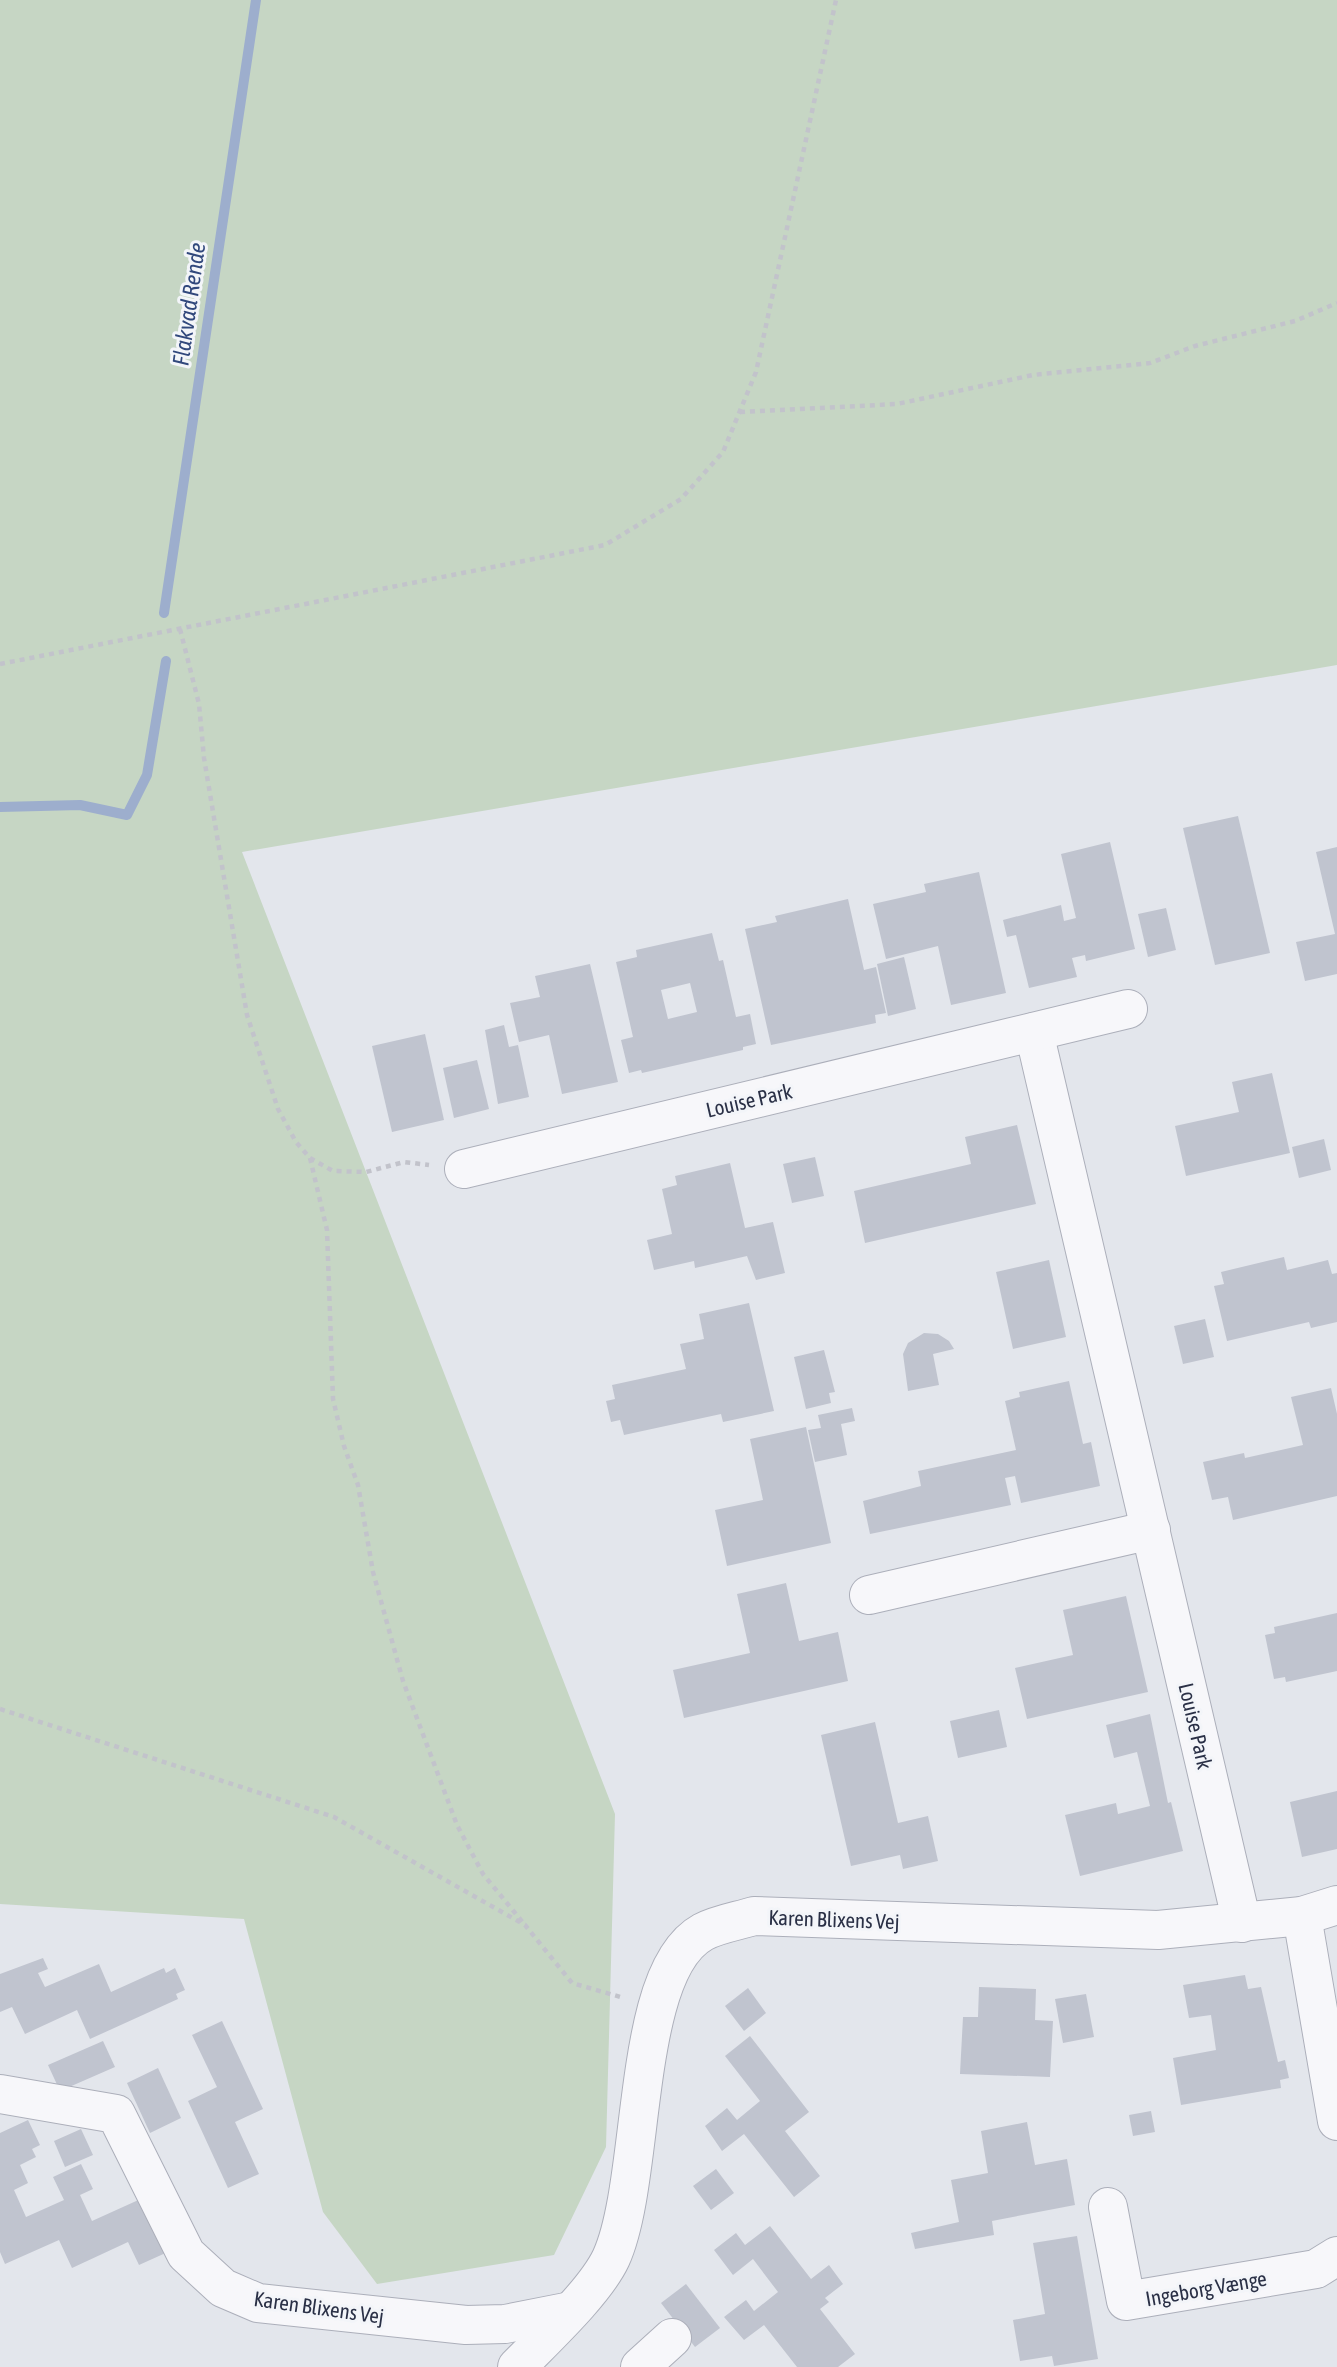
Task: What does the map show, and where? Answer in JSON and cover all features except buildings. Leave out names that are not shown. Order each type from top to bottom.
[{"type":"street","name":"Louise Park","points":[[464,1168],[1128,1009]]},
{"type":"street","name":"Louise Park","points":[[1034,1032],[1242,1923]]},
{"type":"street","points":[[869,1595],[1151,1530]]},
{"type":"street","points":[[1320,1910],[1337,2122]]},
{"type":"street","name":"Karen Blixens Vej","points":[[517,2367],[571,2311],[611,2259],[630,2197],[655,2007],[673,1961],[702,1932],[754,1916],[1158,1930],[1242,1923],[1320,1910]]},
{"type":"street","name":"Karen Blixens Vej","points":[[0,2094],[116,2115],[186,2254],[223,2288],[258,2303],[466,2325],[505,2323],[571,2311]]},
{"type":"street","name":"Ingeborg Vænge","points":[[1108,2207],[1126,2301],[1316,2269],[1337,2256]]},
{"type":"street","points":[[640,2367],[672,2338]]},
{"type":"path","points":[[0,664],[605,545],[681,499],[723,452],[756,372],[836,0]]},
{"type":"path","points":[[740,412],[897,404],[1033,375],[1150,363],[1195,346],[1295,321],[1337,303]]},
{"type":"path","points":[[180,628],[199,704],[204,758],[247,1015],[278,1109],[296,1142],[310,1158],[333,1171],[366,1172],[404,1163],[464,1168]]},
{"type":"path","points":[[310,1158],[327,1230],[333,1399],[344,1446],[358,1485],[373,1572],[403,1681],[457,1825],[483,1874],[572,1983],[655,2007]]},
{"type":"path","points":[[0,1709],[334,1817],[525,1925]]},
{"type":"green space","points":[[0,0],[1337,0],[1337,665],[242,852],[615,1814],[606,2147],[554,2255],[377,2284],[323,2212],[244,1919],[0,1904]]},
{"type":"waterway","name":"Flakvad Rende","points":[[164,613],[256,0]]},
{"type":"waterway","name":"Flakvad Rende","points":[[0,807],[80,805],[127,815],[147,775],[166,661]]}]
